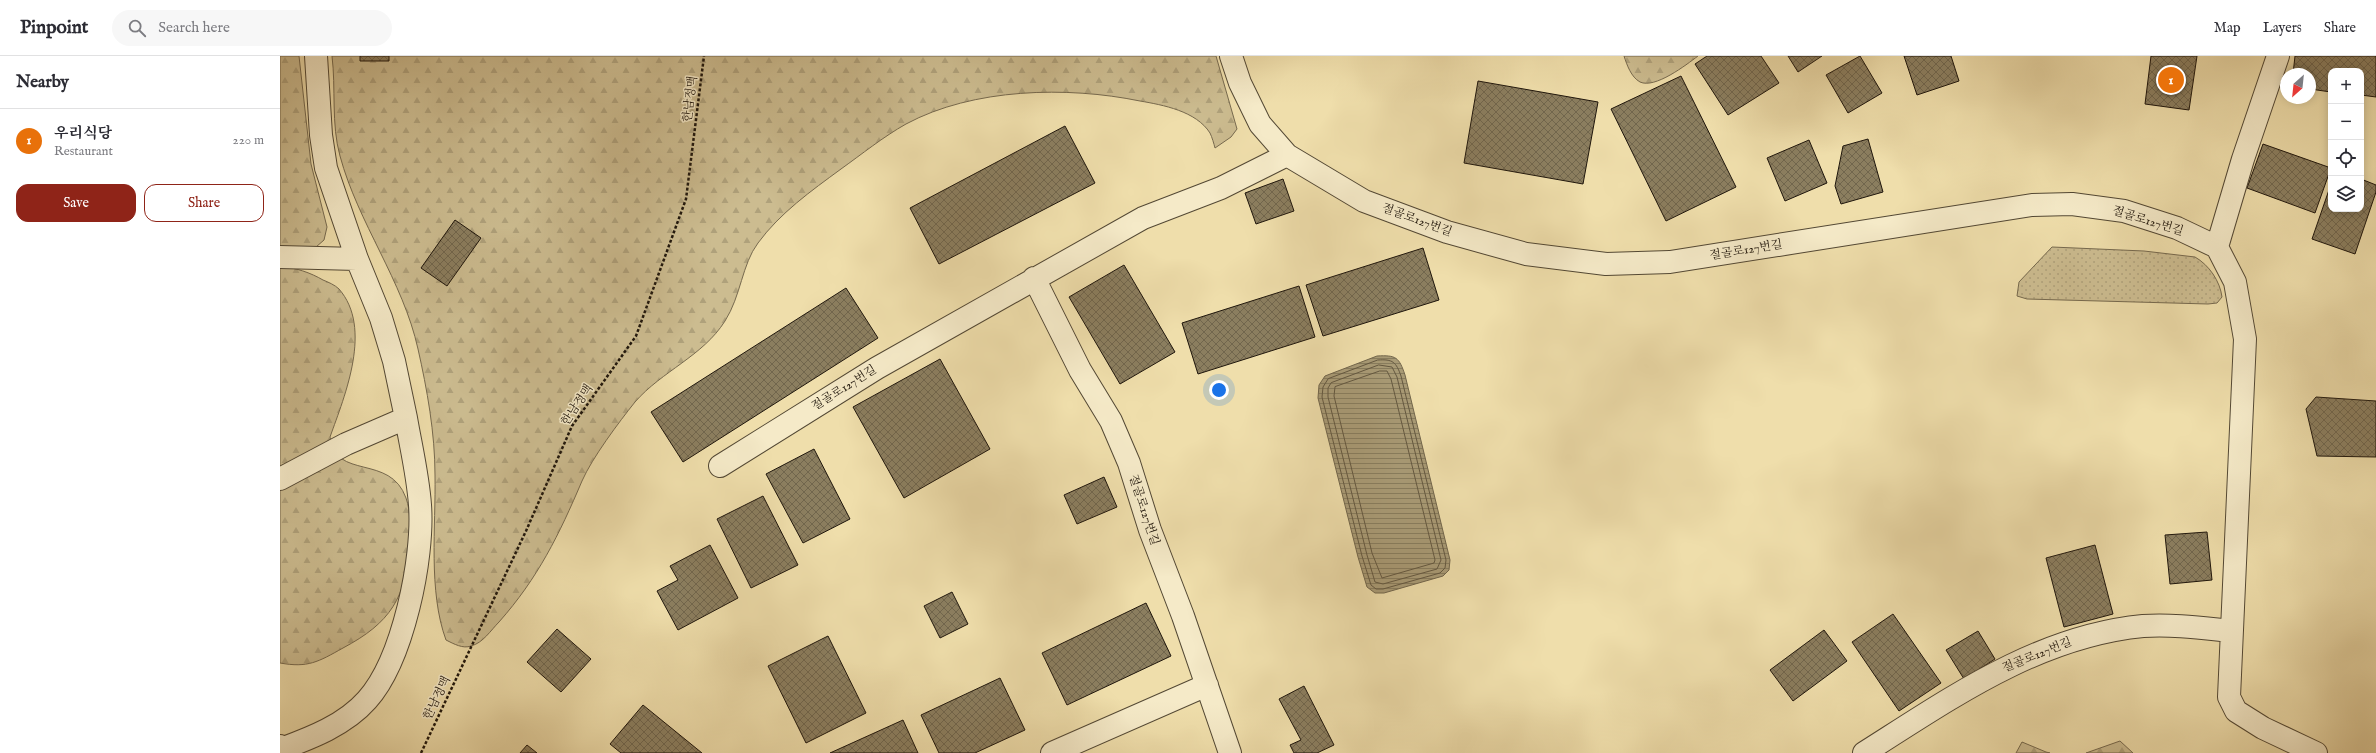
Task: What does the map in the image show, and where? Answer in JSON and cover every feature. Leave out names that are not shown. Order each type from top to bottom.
[{"type":"lane","points":[[280,749],[328,729],[367,701],[380,684],[394,652],[407,614],[417,568],[420,534],[420,504],[406,418],[394,361],[381,318],[357,259],[326,168],[321,135],[316,56]]},
{"type":"lane","name":"절골로127번길","points":[[1231,56],[1240,83],[1260,124],[1287,155],[1364,201],[1448,232],[1526,254],[1606,264],[1670,262],[2032,205],[2072,204],[2124,212],[2177,228],[2217,247]]},
{"type":"lane","points":[[2278,56],[2243,160],[2217,247],[2235,282],[2245,339],[2229,697],[2236,711],[2263,728],[2316,753]]},
{"type":"lane","name":"절골로127번길","points":[[720,466],[877,368],[1142,218],[1221,188],[1287,155]]},
{"type":"lane","points":[[280,257],[357,259]]},
{"type":"lane","name":"절골로127번길","points":[[1034,278],[1080,370],[1114,428],[1129,463],[1150,530],[1207,685],[1230,753]]},
{"type":"lane","points":[[280,479],[346,444],[406,418]]},
{"type":"lane","name":"절골로127번길","points":[[1864,753],[2004,668],[2064,642],[2111,631],[2144,626],[2231,631]]},
{"type":"lane","points":[[1052,753],[1207,685]]},
{"type":"path","name":"한남정맥","points":[[421,753],[526,532],[572,426],[636,336],[686,199],[704,56]]},
{"type":"green space","points":[[280,56],[299,56],[311,164],[327,227],[324,240],[316,247],[280,247]]},
{"type":"green space","points":[[332,56],[1216,56],[1237,129],[1231,137],[1215,148],[1210,133],[1204,125],[1188,114],[1178,110],[1112,96],[1052,92],[1021,93],[961,103],[932,112],[889,134],[807,194],[786,212],[767,232],[758,243],[748,261],[735,301],[725,321],[716,333],[694,354],[657,381],[635,402],[599,451],[586,472],[556,538],[525,589],[513,606],[486,636],[479,642],[465,647],[458,646],[446,640],[440,621],[434,558],[434,443],[418,349],[402,300],[358,205],[340,156],[337,144],[335,119]]},
{"type":"green space","points":[[1624,56],[1698,56],[1670,75],[1654,82],[1646,83],[1640,82],[1634,77],[1626,63]]},
{"type":"green space","points":[[2052,247],[2144,251],[2195,257],[2205,264],[2213,274],[2219,285],[2222,297],[2217,303],[2208,304],[2027,299],[2017,296],[2019,282]]},
{"type":"green space","points":[[280,267],[303,271],[336,286],[349,305],[354,323],[355,342],[353,362],[343,402],[330,437],[334,450],[342,459],[352,464],[388,476],[398,484],[406,498],[410,520],[408,562],[400,594],[393,607],[373,629],[359,639],[313,663],[298,665],[280,663]]},
{"type":"green space","points":[[2120,741],[2133,753],[2086,753]]},
{"type":"green space","points":[[2022,742],[2046,752],[2050,753],[2016,753]]},
{"type":"water","points":[[1377,356],[1389,356],[1396,358],[1403,369],[1450,560],[1449,570],[1443,576],[1384,593],[1375,593],[1367,587],[1318,398],[1319,385],[1325,376]]},
{"type":"building","points":[[360,56],[389,56],[389,61],[360,61]]},
{"type":"building","points":[[1707,56],[1761,56],[1779,83],[1728,115],[1695,64]]},
{"type":"building","points":[[1788,56],[1822,56],[1798,72]]},
{"type":"building","points":[[1860,56],[1882,93],[1848,113],[1826,75]]},
{"type":"building","points":[[1904,56],[1951,56],[1959,81],[1917,95]]},
{"type":"building","points":[[2151,56],[2197,56],[2189,110],[2145,104]]},
{"type":"building","points":[[2295,56],[2376,56],[2376,97],[2364,95],[2364,68],[2328,68],[2328,92],[2316,90],[2316,68],[2294,68]]},
{"type":"building","points":[[1681,76],[1736,187],[1666,221],[1611,109]]},
{"type":"building","points":[[1478,81],[1598,102],[1583,184],[1464,163]]},
{"type":"building","points":[[1065,126],[1095,183],[939,264],[910,208]]},
{"type":"building","points":[[1868,139],[1883,192],[1841,204],[1835,186],[1843,146]]},
{"type":"building","points":[[1809,140],[1827,183],[1785,201],[1767,158]]},
{"type":"building","points":[[2263,144],[2328,167],[2328,176],[2315,213],[2247,188]]},
{"type":"building","points":[[1283,179],[1294,211],[1256,224],[1245,193]]},
{"type":"building","points":[[2364,180],[2376,185],[2376,192],[2355,254],[2312,239],[2328,193],[2328,212],[2364,212]]},
{"type":"building","points":[[455,220],[481,238],[447,286],[421,268]]},
{"type":"building","points":[[1423,248],[1439,300],[1323,336],[1306,285]]},
{"type":"building","points":[[1124,265],[1175,352],[1120,384],[1069,297]]},
{"type":"building","points":[[1299,286],[1315,337],[1198,374],[1182,323]]},
{"type":"building","points":[[846,288],[878,338],[683,462],[651,412]]},
{"type":"building","points":[[940,359],[990,449],[904,498],[853,407]]},
{"type":"building","points":[[2316,397],[2376,401],[2376,457],[2317,456],[2306,409]]},
{"type":"building","points":[[814,449],[850,519],[803,543],[766,474]]},
{"type":"building","points":[[1104,477],[1117,507],[1077,524],[1064,495]]},
{"type":"building","points":[[763,496],[798,565],[751,588],[717,519]]},
{"type":"building","points":[[2207,532],[2212,580],[2170,584],[2165,535]]},
{"type":"building","points":[[710,545],[738,598],[678,630],[657,591],[678,580],[670,566]]},
{"type":"building","points":[[2095,545],[2113,614],[2064,627],[2046,558]]},
{"type":"building","points":[[952,592],[968,624],[940,638],[924,606]]},
{"type":"building","points":[[1146,603],[1171,656],[1067,705],[1042,653]]},
{"type":"building","points":[[1893,614],[1941,683],[1899,711],[1852,642]]},
{"type":"building","points":[[557,629],[591,659],[561,692],[527,662]]},
{"type":"building","points":[[1824,630],[1847,661],[1793,701],[1770,670]]},
{"type":"building","points":[[1978,631],[1995,659],[1964,679],[1946,650]]},
{"type":"building","points":[[828,636],[866,713],[806,743],[768,666]]},
{"type":"building","points":[[1000,678],[1025,730],[975,753],[939,753],[921,715]]},
{"type":"building","points":[[1304,686],[1334,745],[1317,753],[1294,753],[1290,745],[1301,740],[1279,699]]},
{"type":"building","points":[[643,705],[702,753],[621,753],[610,744]]},
{"type":"building","points":[[903,720],[918,753],[830,753]]},
{"type":"building","points":[[527,745],[537,753],[520,753]]},
{"type":"place","name":"우리식당","points":[[2171,80]]}]
